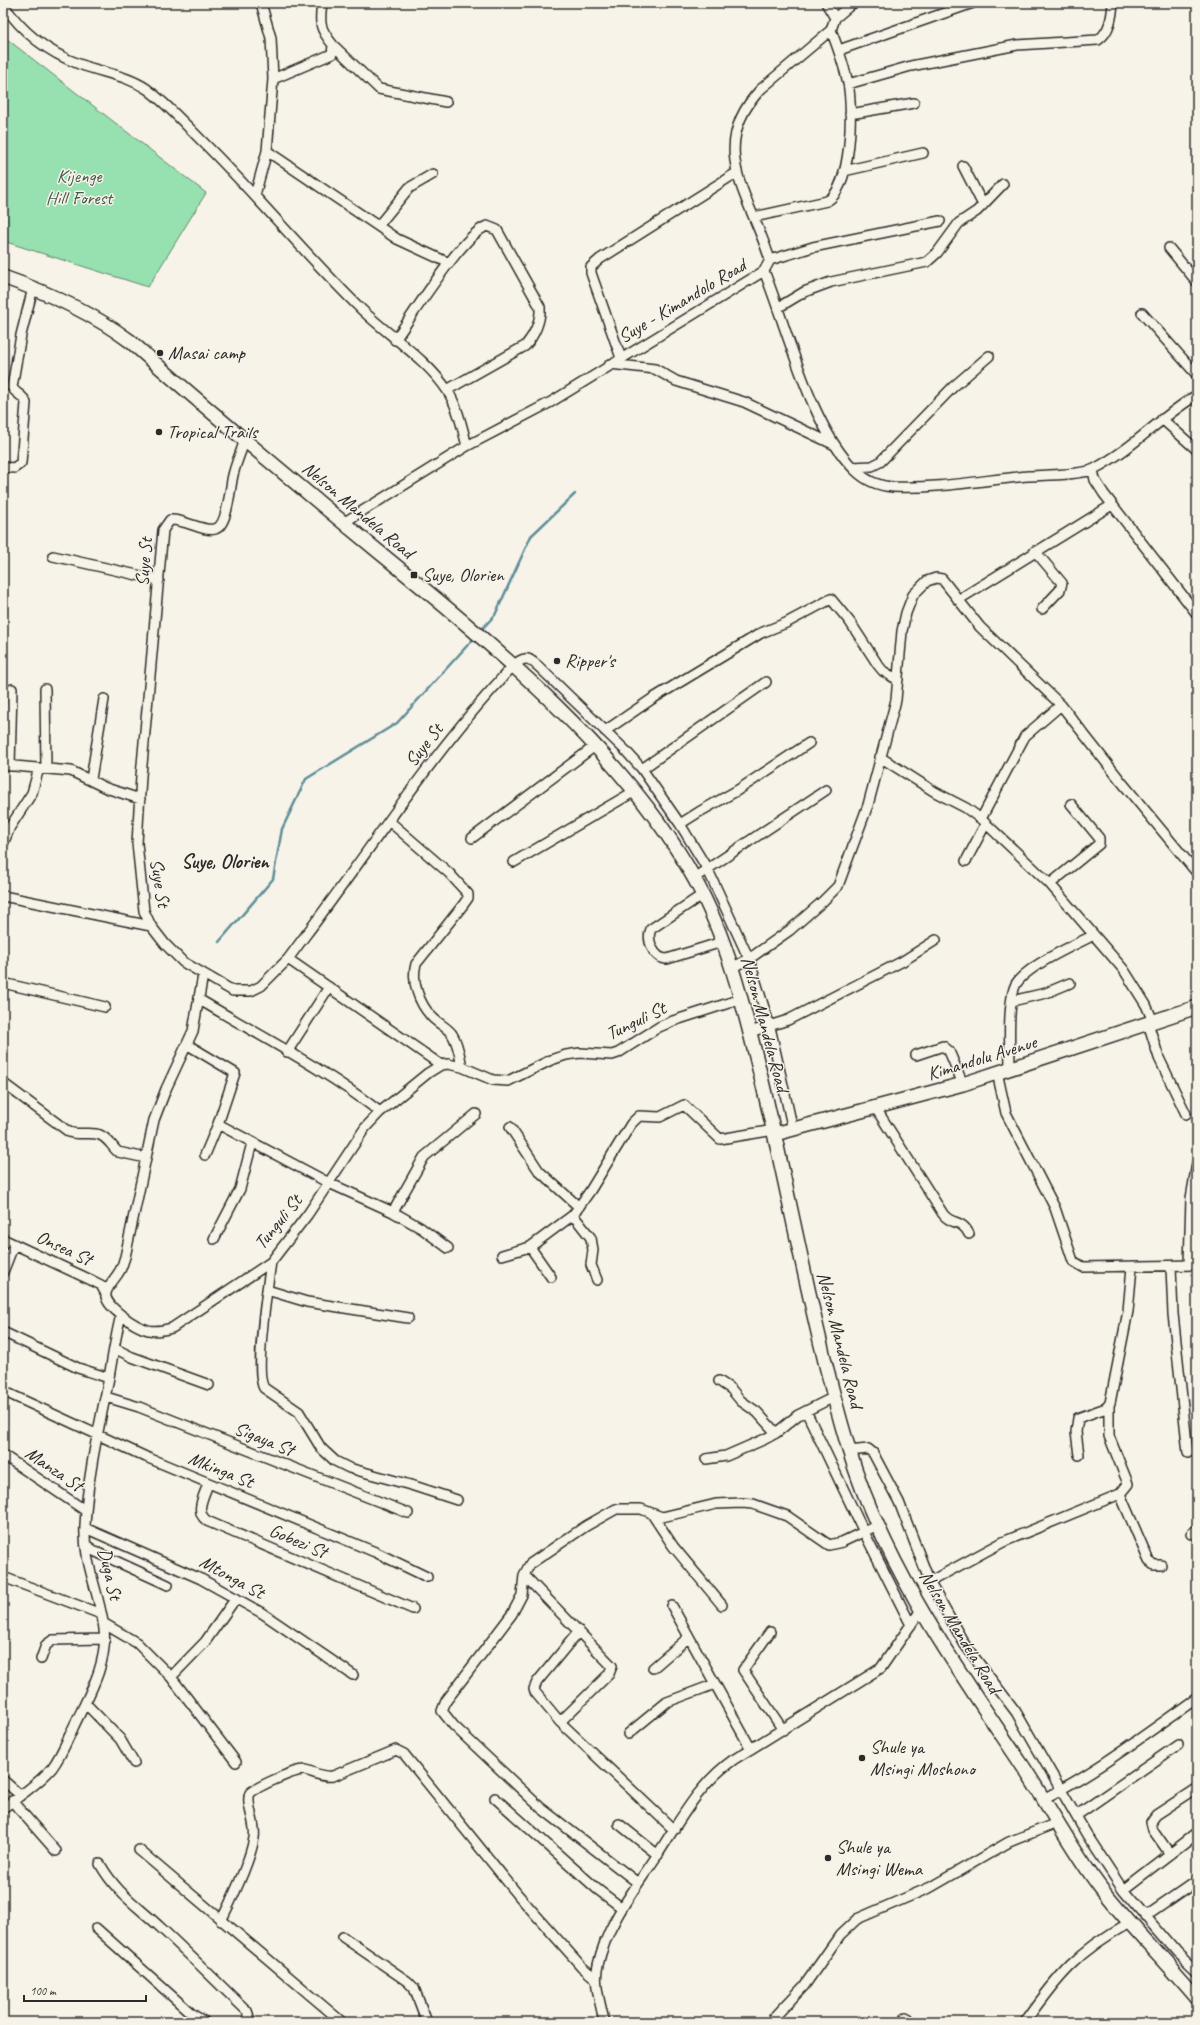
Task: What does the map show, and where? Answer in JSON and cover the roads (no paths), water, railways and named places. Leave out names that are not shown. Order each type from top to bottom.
[{"type":"main road","name":"Nelson Mandela Road","points":[[3,277],[59,298],[118,332],[465,624],[491,646],[595,746],[635,792],[670,840],[694,878],[702,895],[722,942],[741,999],[774,1132],[834,1397],[849,1451],[878,1525],[921,1610],[960,1674],[1101,1889],[1129,1923],[1197,1998]]},
{"type":"main road","name":"Kimandolu Avenue","points":[[774,1132],[793,1130],[963,1084],[996,1072],[1010,1070],[1197,1007]]},
{"type":"street","points":[[255,195],[267,151],[273,80],[271,38],[261,3]]},
{"type":"street","points":[[322,3],[320,20],[321,28],[333,45],[379,89],[446,102]]},
{"type":"street","points":[[826,3],[835,18]]},
{"type":"street","points":[[754,217],[826,201],[835,194],[844,171],[850,126],[850,114],[848,84],[839,50],[831,30],[835,18],[853,3]]},
{"type":"street","points":[[839,50],[972,3]]},
{"type":"street","points":[[848,84],[925,63],[1017,45],[1098,40],[1106,33],[1110,24],[1113,3]]},
{"type":"street","points":[[3,4],[11,17],[31,38],[56,54],[80,65],[133,80],[149,90],[255,195],[358,306],[431,370],[447,390],[457,411],[467,446]]},
{"type":"street","name":"Suye - Kimandolo Road","points":[[343,522],[467,446],[551,402],[610,364],[764,271],[770,260],[736,173],[733,141],[739,121],[750,100],[831,30]]},
{"type":"street","points":[[273,80],[327,57],[332,54],[333,45]]},
{"type":"street","points":[[850,114],[914,103]]},
{"type":"street","points":[[267,151],[378,226],[415,249],[449,263]]},
{"type":"street","points":[[844,171],[923,153]]},
{"type":"street","points":[[962,166],[983,205]]},
{"type":"street","points":[[621,358],[591,273],[591,267],[600,259],[736,173]]},
{"type":"street","points":[[378,226],[409,188],[433,174]]},
{"type":"street","points":[[779,307],[804,292],[831,282],[927,262],[937,253],[958,223],[983,205],[1003,184]]},
{"type":"street","points":[[770,260],[813,247],[940,221]]},
{"type":"street","points":[[395,340],[449,263],[459,250],[481,228],[491,227],[502,236],[540,307],[541,314],[533,336],[525,346],[447,390]]},
{"type":"street","points":[[1169,248],[1197,282]]},
{"type":"street","points":[[764,271],[779,307],[806,388],[835,445],[852,467],[863,478],[875,484],[892,487],[937,486],[1093,470],[1123,452],[1162,419],[1197,395]]},
{"type":"street","points":[[3,467],[14,468],[21,463],[26,403],[24,398],[14,391],[12,387],[21,335],[33,288]]},
{"type":"street","points":[[1142,313],[1197,375]]},
{"type":"street","points":[[852,467],[872,466],[880,462],[954,387],[989,356]]},
{"type":"street","points":[[610,364],[654,369],[676,381],[744,402],[835,445]]},
{"type":"street","points":[[1162,419],[1197,450]]},
{"type":"street","name":"Suye St","points":[[245,440],[233,476],[222,522],[214,529],[205,529],[177,520],[170,520],[163,530],[140,799],[138,865],[144,911],[151,926],[165,944],[183,962],[203,975],[233,991],[251,991],[260,986],[288,959],[338,894],[444,746],[477,706],[513,667]]},
{"type":"street","points":[[1093,470],[1095,480],[1112,505],[1197,614]]},
{"type":"street","points":[[958,600],[1035,551],[1112,505]]},
{"type":"street","points":[[1035,551],[1062,583],[1060,590],[1042,609]]},
{"type":"street","points":[[53,556],[159,580]]},
{"type":"street","points":[[731,968],[749,960],[790,930],[838,886],[868,805],[896,700],[902,631],[906,613],[913,595],[927,581],[936,578],[942,579],[980,627],[1061,705],[1115,775],[1197,873]]},
{"type":"street","points":[[605,731],[652,699],[761,632],[786,623],[831,599],[850,622],[883,671],[898,680]]},
{"type":"street","points":[[513,667],[524,659],[531,660],[642,769],[680,824],[708,870],[749,960],[770,1027],[793,1130]]},
{"type":"street","points":[[642,769],[766,682]]},
{"type":"street","points":[[12,689],[6,766],[70,771],[91,779],[106,788],[140,799]]},
{"type":"street","points":[[3,844],[10,828],[32,793],[43,768],[45,689]]},
{"type":"street","points":[[91,779],[104,699]]},
{"type":"street","points":[[966,861],[983,821],[1028,731],[1061,705]]},
{"type":"street","points":[[680,824],[738,790],[809,743]]},
{"type":"street","points":[[472,838],[595,746]]},
{"type":"street","points":[[880,757],[929,788],[966,808],[983,821],[1050,884],[1094,935],[1127,975],[1146,1005],[1162,1065],[1186,1114]]},
{"type":"street","points":[[694,878],[826,790]]},
{"type":"street","points":[[514,862],[635,792]]},
{"type":"street","points":[[1050,884],[1099,844],[1099,838],[1071,804]]},
{"type":"street","points":[[389,821],[449,873],[468,894],[468,898],[464,905],[416,964],[415,969],[415,988],[421,1001],[431,1016],[454,1036],[462,1067]]},
{"type":"street","points":[[702,895],[651,929],[649,939],[657,957],[661,959],[667,959],[722,942]]},
{"type":"street","points":[[3,896],[151,926]]},
{"type":"street","points":[[1010,1070],[1012,1000],[1017,983],[1026,973],[1094,935]]},
{"type":"street","points":[[750,1032],[770,1027],[788,1020],[885,970],[936,940]]},
{"type":"street","points":[[288,959],[441,1065]]},
{"type":"street","points":[[106,1294],[120,1271],[125,1257],[154,1120],[166,1090],[194,1031],[203,975]]},
{"type":"street","points":[[3,983],[105,1007]]},
{"type":"street","points":[[1012,1000],[1046,993],[1070,983]]},
{"type":"street","points":[[287,1052],[329,987]]},
{"type":"street","name":"Tunguli St","points":[[106,1294],[106,1300],[121,1315],[147,1330],[163,1330],[172,1328],[271,1262],[308,1214],[365,1128],[380,1112],[428,1073],[441,1065],[448,1064],[462,1067],[493,1080],[508,1081],[551,1060],[566,1055],[580,1053],[612,1055],[618,1053],[659,1027],[672,1021],[741,999]]},
{"type":"street","points":[[200,1000],[358,1095],[380,1112]]},
{"type":"street","points":[[188,1045],[235,1073],[218,1124],[205,1154]]},
{"type":"street","points":[[916,1055],[943,1046],[949,1051],[963,1084]]},
{"type":"street","points":[[996,1072],[1006,1113],[1056,1208],[1073,1261],[1083,1267],[1171,1267],[1193,1265],[1191,1198],[1196,1163]]},
{"type":"street","points":[[3,1083],[69,1132],[98,1134],[111,1143],[118,1152],[146,1158]]},
{"type":"street","points":[[502,1255],[530,1247],[576,1211],[631,1124],[639,1116],[660,1117],[684,1106],[720,1139],[774,1132]]},
{"type":"street","points":[[875,1107],[943,1214],[948,1220],[964,1225],[969,1234]]},
{"type":"street","points":[[393,1212],[424,1158],[476,1114]]},
{"type":"street","points":[[218,1124],[329,1183],[393,1212],[421,1228],[448,1248]]},
{"type":"street","points":[[510,1127],[539,1171],[576,1211],[591,1238],[593,1250],[591,1265],[597,1280]]},
{"type":"street","points":[[214,1239],[240,1189],[252,1143]]},
{"type":"street","name":"Onsea St","points":[[3,1239],[97,1283],[103,1288],[106,1294]]},
{"type":"street","points":[[3,1272],[14,1244]]},
{"type":"street","points":[[530,1247],[551,1277]]},
{"type":"street","points":[[271,1262],[260,1370],[261,1381],[264,1388],[299,1412],[321,1448],[335,1461],[349,1468],[414,1486],[457,1500]]},
{"type":"street","points":[[929,1582],[1003,1542],[1120,1494],[1128,1484],[1109,1436],[1109,1405],[1127,1318],[1132,1266]]},
{"type":"street","points":[[1171,1267],[1173,1314],[1188,1453]]},
{"type":"street","points":[[267,1290],[307,1302],[408,1318]]},
{"type":"street","name":"Duga St","points":[[3,1808],[46,1774],[56,1762],[99,1673],[104,1654],[100,1604],[87,1560],[85,1528],[96,1435],[106,1397],[108,1378],[121,1315]]},
{"type":"street","points":[[3,1332],[78,1368],[108,1378]]},
{"type":"street","points":[[114,1348],[132,1357],[209,1385]]},
{"type":"street","points":[[719,1381],[731,1389],[740,1401],[757,1412],[776,1433]]},
{"type":"street","name":"Mkinga St","points":[[3,1391],[96,1435],[208,1484],[368,1549],[427,1577]]},
{"type":"street","name":"Sigaya St","points":[[106,1397],[152,1411],[408,1514]]},
{"type":"street","points":[[706,1459],[726,1456],[776,1433],[806,1411],[834,1397]]},
{"type":"street","points":[[1078,1455],[1076,1432],[1078,1418],[1109,1405]]},
{"type":"street","points":[[806,1411],[864,1532],[911,1625]]},
{"type":"street","points":[[849,1451],[868,1449],[872,1453],[899,1502],[929,1582],[965,1644],[1016,1712],[1123,1890],[1176,1952],[1197,1972]]},
{"type":"street","name":"Manza St","points":[[3,1455],[86,1511]]},
{"type":"street","name":"Gobezi St","points":[[208,1484],[200,1511],[203,1518],[207,1521],[413,1609]]},
{"type":"street","points":[[1120,1494],[1149,1561],[1154,1565],[1161,1565]]},
{"type":"street","points":[[638,1882],[541,1808],[443,1714],[442,1709],[446,1701],[512,1614],[522,1595],[524,1575],[534,1560],[607,1513],[616,1509],[633,1508],[662,1517],[716,1504],[742,1503],[767,1508],[787,1516],[829,1545],[835,1545],[878,1525]]},
{"type":"street","points":[[652,1514],[673,1546],[722,1605]]},
{"type":"street","name":"Mtonga St","points":[[85,1528],[170,1564],[236,1598],[262,1613],[354,1674]]},
{"type":"street","points":[[86,1545],[96,1552],[168,1585]]},
{"type":"street","points":[[524,1575],[610,1662],[612,1669],[560,1722]]},
{"type":"street","points":[[3,1577],[102,1619],[137,1643],[171,1677],[236,1762]]},
{"type":"street","points":[[171,1677],[206,1642],[236,1598]]},
{"type":"street","points":[[672,1606],[751,1749]]},
{"type":"street","points":[[604,2022],[596,1979],[604,1942],[638,1882],[695,1797],[712,1776],[733,1760],[881,1668],[921,1610]]},
{"type":"street","points":[[579,1631],[534,1688],[560,1722],[674,1830]]},
{"type":"street","points":[[770,1632],[743,1670],[783,1730]]},
{"type":"street","points":[[653,1668],[690,1637]]},
{"type":"street","points":[[41,1659],[46,1645],[54,1640],[104,1639]]},
{"type":"street","points":[[628,1734],[667,1702],[714,1684]]},
{"type":"street","points":[[1043,1799],[1062,1789],[1140,1738],[1197,1698]]},
{"type":"street","points":[[85,1703],[120,1739],[134,1763]]},
{"type":"street","points":[[1077,1815],[1178,1745]]},
{"type":"street","points":[[221,1921],[234,1894],[254,1838],[255,1825],[249,1801],[250,1793],[295,1772],[305,1770],[328,1777],[333,1776],[396,1750],[404,1754],[518,1896],[582,1967],[596,1979]]},
{"type":"street","points":[[3,1780],[20,1795]]},
{"type":"street","points":[[1170,1854],[1151,1826],[1151,1822],[1156,1815],[1197,1788]]},
{"type":"street","points":[[495,1798],[597,1889],[622,1908]]},
{"type":"street","points":[[12,1801],[56,1851]]},
{"type":"street","points":[[770,2022],[804,1986],[840,1935],[857,1919],[931,1887],[1009,1842],[1057,1823]]},
{"type":"street","points":[[619,1824],[658,1854]]},
{"type":"street","points":[[1123,1890],[1197,1834]]},
{"type":"street","points":[[139,1850],[342,2022]]},
{"type":"street","points":[[100,1864],[114,1886],[138,1910],[159,1926],[247,2011],[249,2017],[246,2022]]},
{"type":"street","points":[[1145,1917],[1197,1881]]},
{"type":"street","points":[[1025,2022],[1058,1977],[1070,1964],[1102,1938],[1129,1923]]},
{"type":"street","points":[[96,1928],[192,2014],[206,2022]]},
{"type":"street","points":[[342,1937],[407,1981],[414,1988],[427,2022]]},
{"type":"waterway","points":[[480,631],[495,615],[531,536],[575,494]]},
{"type":"waterway","points":[[219,942],[273,879],[282,829],[306,779],[397,723],[475,637]]},
{"type":"place","name":"Masai camp","points":[[160,353]]},
{"type":"place","name":"Tropical Trails","points":[[159,432]]},
{"type":"place","name":"Suye, Olorien","points":[[414,575]]},
{"type":"place","name":"Ripper's","points":[[557,661]]},
{"type":"place","name":"Shule ya Msingi Moshono","points":[[862,1758]]},
{"type":"place","name":"Shule ya Msingi Wema","points":[[828,1858]]},
{"type":"district","name":"Suye, Olorien","points":[[225,861]]},
{"type":"park label","name":"Kijenge Hill Forest","points":[[79,187]]}]
